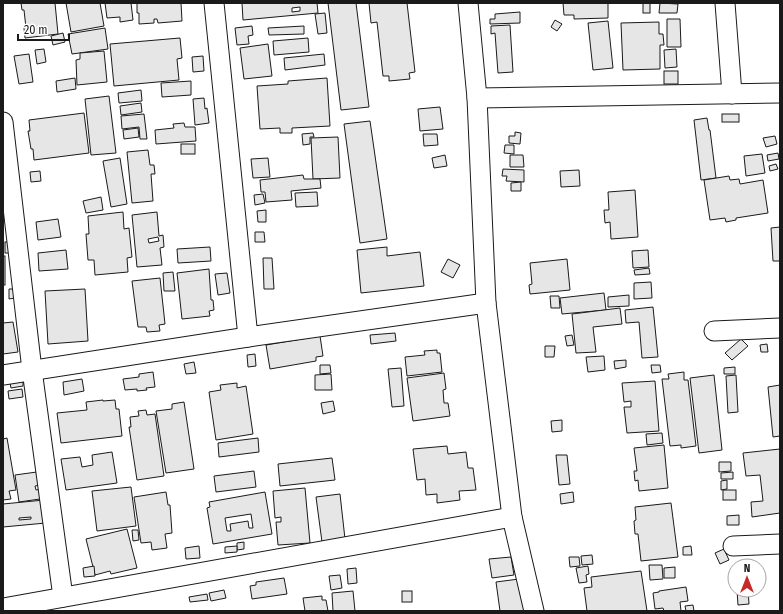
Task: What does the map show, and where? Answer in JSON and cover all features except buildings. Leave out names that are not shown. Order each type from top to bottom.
[{"type":"street","points":[[214,3],[248,337]]},
{"type":"street","points":[[468,3],[477,98],[486,303],[512,517],[534,611]]},
{"type":"street","points":[[725,3],[732,94]]},
{"type":"street","points":[[477,98],[780,93]]},
{"type":"street","points":[[3,122],[32,370],[62,597]]},
{"type":"street","points":[[3,375],[248,337],[486,303]]},
{"type":"street","points":[[714,331],[780,328]]},
{"type":"street","points":[[3,608],[512,517]]},
{"type":"street","points":[[733,546],[780,544]]}]
